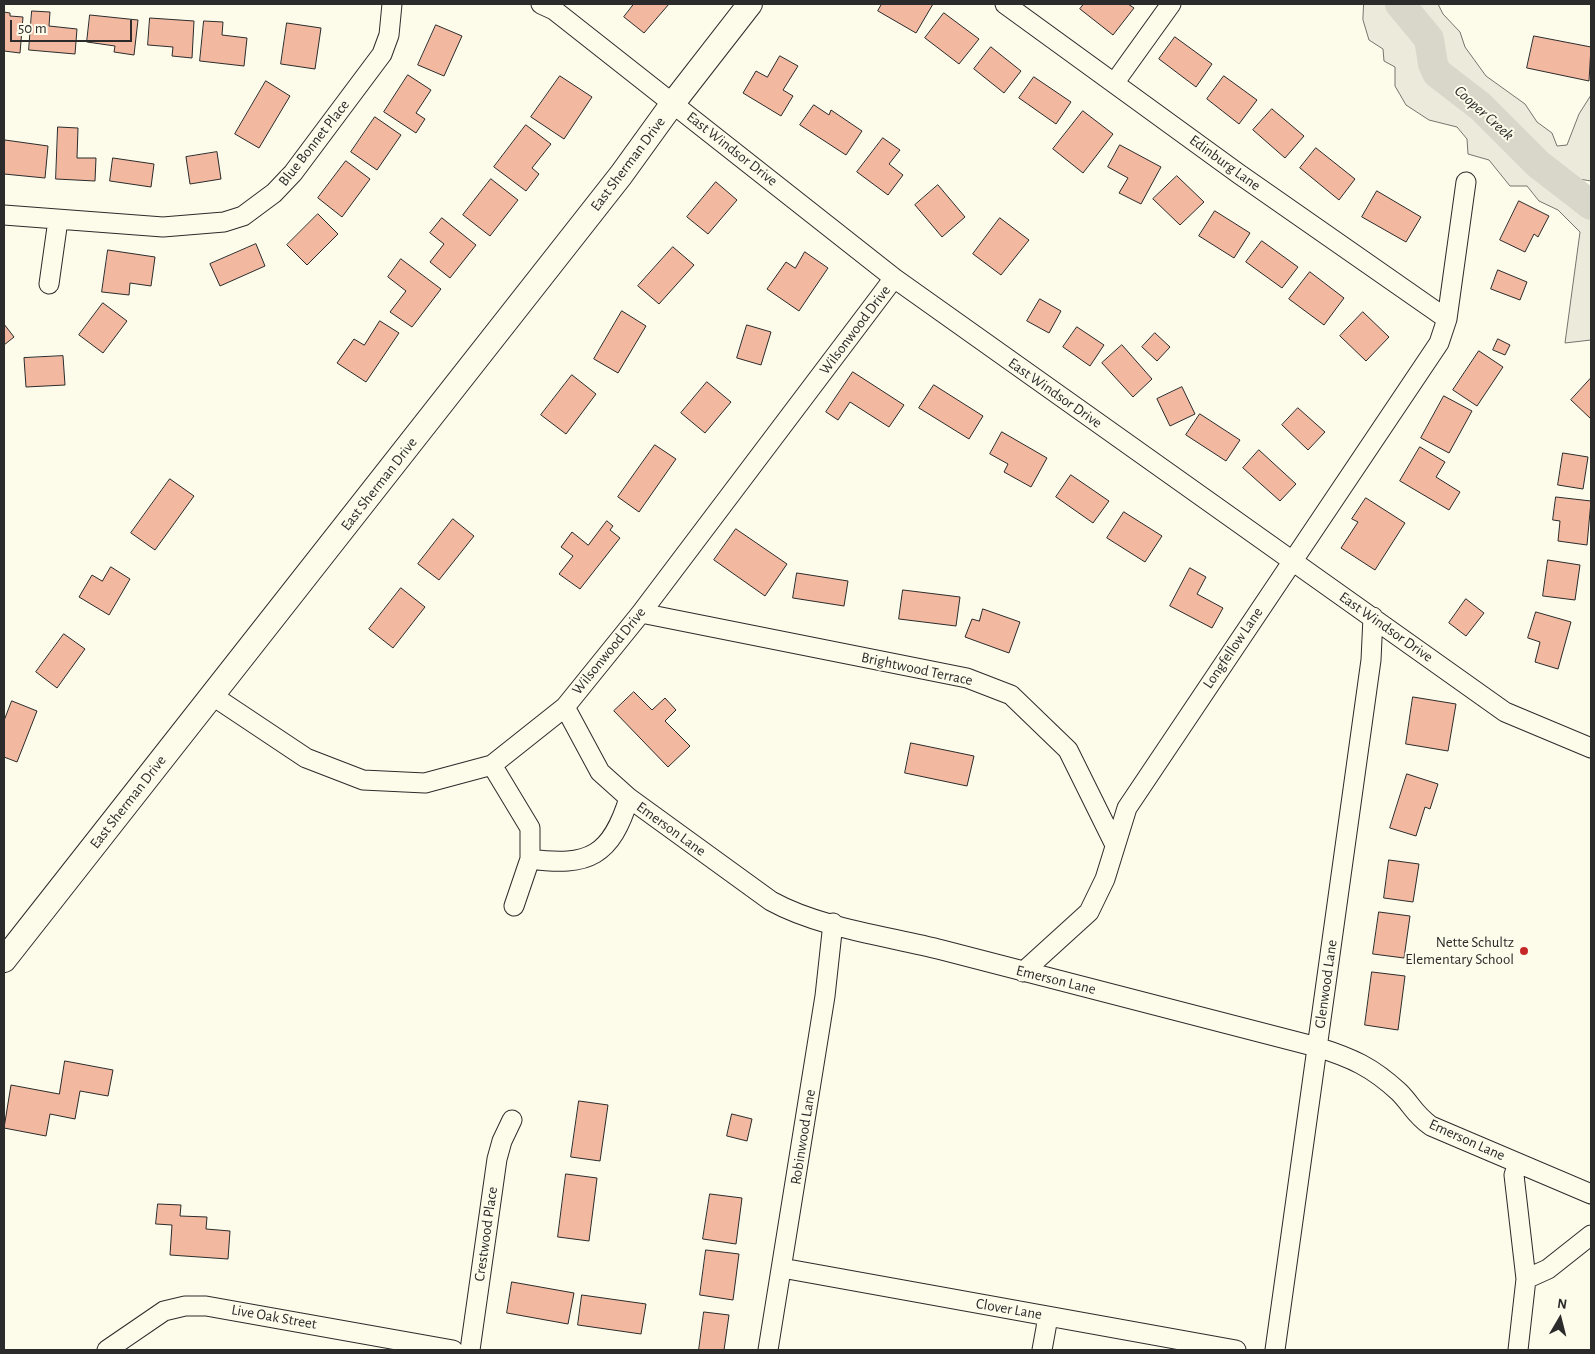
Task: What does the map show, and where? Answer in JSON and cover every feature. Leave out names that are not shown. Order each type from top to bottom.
[{"type":"main road","name":"East Sherman Drive","points":[[4,960],[621,175],[673,103],[750,4]]},
{"type":"street","name":"Blue Bonnet Place","points":[[4,215],[163,226],[224,222],[244,216],[274,193],[293,173],[382,54],[389,35],[392,4]]},
{"type":"street","name":"East Windsor Drive","points":[[541,4],[554,10],[894,278],[1291,561],[1373,617],[1505,712],[1591,748]]},
{"type":"street","name":"Edinburg Lane","points":[[1005,4],[1115,82],[1239,174],[1447,319]]},
{"type":"street","points":[[1115,82],[1171,4]]},
{"type":"street","name":"Longfellow Lane","points":[[1023,972],[1089,912],[1105,879],[1127,808],[1439,343],[1447,319],[1466,182]]},
{"type":"street","points":[[49,284],[58,220]]},
{"type":"street","name":"Wilsonwood Drive","points":[[213,696],[306,758],[363,780],[425,783],[492,765],[565,707],[641,613],[894,278]]},
{"type":"street","name":"Brightwood Terrace","points":[[641,613],[967,678],[1011,695],[1068,750],[1114,845]]},
{"type":"street","name":"Glenwood Lane","points":[[1275,1350],[1371,660],[1373,617]]},
{"type":"street","name":"Emerson Lane","points":[[565,707],[600,772],[629,798],[771,901],[813,920],[833,923],[1317,1046],[1357,1060],[1382,1077],[1401,1094],[1416,1116],[1431,1126],[1591,1194]]},
{"type":"street","points":[[492,765],[530,828],[530,859],[514,906]]},
{"type":"street","points":[[530,859],[555,862],[590,856],[608,842],[620,825],[629,798]]},
{"type":"street","name":"Robinwood Lane","points":[[768,1350],[825,996],[833,923]]},
{"type":"street","name":"Crestwood Place","points":[[470,1350],[497,1159],[502,1141],[512,1120]]},
{"type":"street","points":[[1518,1162],[1514,1174],[1526,1279],[1518,1350]]},
{"type":"street","points":[[1526,1279],[1548,1269],[1591,1235]]},
{"type":"street","name":"Clover Lane","points":[[782,1268],[1236,1350]]},
{"type":"street","name":"Live Oak Street","points":[[107,1350],[164,1311],[185,1306],[206,1306],[453,1350]]},
{"type":"street","points":[[1042,1350],[1048,1317]]},
{"type":"shaded area","points":[[1364,4],[1438,4],[1443,14],[1460,32],[1465,47],[1486,76],[1525,104],[1537,122],[1552,133],[1557,146],[1567,145],[1579,114],[1591,95],[1591,181],[1579,179],[1564,189],[1591,209],[1591,340],[1565,343],[1580,232],[1558,210],[1539,201],[1527,186],[1510,186],[1489,160],[1468,154],[1467,139],[1457,127],[1429,120],[1406,105],[1395,86],[1395,67],[1384,61],[1383,49],[1369,40],[1363,20]]},
{"type":"building","points":[[634,4],[669,4],[644,33],[624,17]]},
{"type":"building","points":[[882,4],[933,4],[916,33],[878,11]]},
{"type":"building","points":[[1084,4],[1128,4],[1134,8],[1113,35],[1080,9]]},
{"type":"building","points":[[32,11],[50,12],[49,26],[77,29],[75,54],[29,50]]},
{"type":"building","points":[[4,12],[10,13],[10,16],[23,17],[20,53],[4,51]]},
{"type":"building","points":[[944,13],[979,39],[959,64],[925,38]]},
{"type":"building","points":[[90,15],[138,20],[134,55],[114,52],[115,46],[87,42]]},
{"type":"building","points":[[150,18],[194,21],[192,58],[172,56],[173,47],[148,45]]},
{"type":"building","points":[[204,21],[223,22],[222,35],[247,38],[244,66],[200,61]]},
{"type":"building","points":[[287,23],[321,28],[315,69],[281,64]]},
{"type":"building","points":[[436,25],[462,36],[444,76],[418,65]]},
{"type":"building","points":[[1534,36],[1591,47],[1589,81],[1527,68]]},
{"type":"building","points":[[1175,37],[1212,64],[1196,87],[1159,59]]},
{"type":"building","points":[[991,47],[1021,71],[1004,93],[974,69]]},
{"type":"building","points":[[780,56],[798,66],[783,90],[793,96],[781,116],[743,93],[756,71],[767,77]]},
{"type":"building","points":[[408,75],[431,90],[416,113],[425,119],[416,133],[384,112]]},
{"type":"building","points":[[560,76],[592,97],[564,139],[531,117]]},
{"type":"building","points":[[1224,76],[1257,100],[1239,124],[1207,99]]},
{"type":"building","points":[[1034,77],[1071,102],[1056,124],[1019,98]]},
{"type":"building","points":[[266,81],[290,96],[259,148],[235,134]]},
{"type":"building","points":[[814,105],[829,115],[831,110],[862,131],[846,155],[800,125]]},
{"type":"building","points":[[1272,109],[1304,136],[1285,158],[1253,130]]},
{"type":"building","points":[[1083,111],[1113,134],[1083,173],[1053,149]]},
{"type":"building","points":[[375,117],[401,135],[377,170],[351,152]]},
{"type":"building","points":[[526,125],[551,144],[532,168],[539,174],[526,191],[494,167]]},
{"type":"building","points":[[58,127],[78,128],[77,158],[96,158],[95,181],[56,179]]},
{"type":"building","points":[[883,138],[900,150],[889,164],[903,175],[888,195],[857,172]]},
{"type":"building","points":[[5,140],[48,146],[45,178],[4,174]]},
{"type":"building","points":[[1120,145],[1161,167],[1141,204],[1119,193],[1128,178],[1108,167]]},
{"type":"building","points":[[1316,148],[1355,179],[1339,200],[1300,168]]},
{"type":"building","points":[[217,152],[221,179],[190,184],[186,157]]},
{"type":"building","points":[[113,158],[154,164],[151,187],[110,181]]},
{"type":"building","points":[[346,161],[370,179],[342,217],[318,198]]},
{"type":"building","points":[[1177,176],[1204,202],[1180,225],[1153,199]]},
{"type":"building","points":[[491,179],[518,200],[490,236],[463,215]]},
{"type":"building","points":[[716,182],[737,200],[708,234],[687,217]]},
{"type":"building","points":[[938,185],[965,217],[942,237],[915,205]]},
{"type":"building","points":[[1377,191],[1421,217],[1406,242],[1362,217]]},
{"type":"building","points":[[1519,201],[1549,216],[1538,237],[1534,234],[1525,252],[1500,240]]},
{"type":"building","points":[[1215,211],[1250,233],[1234,258],[1199,236]]},
{"type":"building","points":[[318,214],[338,234],[307,265],[287,245]]},
{"type":"building","points":[[442,218],[476,245],[450,278],[430,262],[444,244],[430,233]]},
{"type":"building","points":[[1000,218],[1029,240],[1001,275],[973,254]]},
{"type":"building","points":[[1262,241],[1298,267],[1282,288],[1246,262]]},
{"type":"building","points":[[256,244],[265,266],[220,286],[210,264]]},
{"type":"building","points":[[673,247],[694,265],[659,304],[638,286]]},
{"type":"building","points":[[108,250],[155,257],[151,286],[130,283],[129,295],[102,292]]},
{"type":"building","points":[[805,252],[828,268],[799,311],[767,289],[786,262],[795,268]]},
{"type":"building","points":[[401,259],[441,289],[412,327],[390,312],[406,291],[388,277]]},
{"type":"building","points":[[1498,270],[1527,282],[1520,300],[1491,289]]},
{"type":"building","points":[[1310,272],[1344,298],[1324,325],[1289,299]]},
{"type":"building","points":[[1040,299],[1061,311],[1049,333],[1027,321]]},
{"type":"building","points":[[103,303],[127,321],[103,353],[79,335]]},
{"type":"building","points":[[622,311],[646,326],[618,373],[594,359]]},
{"type":"building","points":[[1363,312],[1389,337],[1366,361],[1340,336]]},
{"type":"building","points":[[380,321],[399,333],[366,382],[337,363],[354,339],[364,345]]},
{"type":"building","points":[[4,324],[14,337],[4,345]]},
{"type":"building","points":[[747,325],[771,332],[761,365],[737,358]]},
{"type":"building","points":[[1077,327],[1104,345],[1090,366],[1063,347]]},
{"type":"building","points":[[1155,333],[1170,347],[1157,361],[1142,347]]},
{"type":"building","points":[[1498,339],[1510,345],[1505,355],[1493,350]]},
{"type":"building","points":[[1122,345],[1152,379],[1133,397],[1102,363]]},
{"type":"building","points":[[1479,351],[1503,367],[1477,406],[1453,390]]},
{"type":"building","points":[[63,356],[65,385],[26,387],[24,358]]},
{"type":"building","points":[[853,372],[904,405],[889,427],[850,402],[838,420],[826,412]]},
{"type":"building","points":[[572,375],[596,394],[566,434],[541,415]]},
{"type":"building","points":[[1591,378],[1591,419],[1571,400]]},
{"type":"building","points":[[707,382],[731,402],[705,433],[681,413]]},
{"type":"building","points":[[934,385],[983,416],[969,439],[919,408]]},
{"type":"building","points":[[1182,387],[1195,414],[1170,426],[1157,399]]},
{"type":"building","points":[[1444,396],[1472,411],[1449,453],[1421,438]]},
{"type":"building","points":[[1298,408],[1325,432],[1308,450],[1282,425]]},
{"type":"building","points":[[1200,414],[1240,440],[1226,461],[1186,435]]},
{"type":"building","points":[[1002,432],[1047,458],[1031,487],[1004,472],[1008,464],[990,454]]},
{"type":"building","points":[[655,445],[676,459],[639,512],[618,497]]},
{"type":"building","points":[[1420,447],[1445,462],[1436,477],[1460,492],[1449,510],[1400,481]]},
{"type":"building","points":[[1259,450],[1296,484],[1280,501],[1243,468]]},
{"type":"building","points":[[1563,453],[1588,457],[1583,489],[1558,485]]},
{"type":"building","points":[[1071,475],[1109,501],[1093,523],[1056,497]]},
{"type":"building","points":[[170,479],[194,496],[155,550],[131,533]]},
{"type":"building","points":[[1556,497],[1591,501],[1587,545],[1558,541],[1560,521],[1553,520]]},
{"type":"building","points":[[1366,498],[1405,523],[1375,570],[1341,548],[1358,522],[1352,519]]},
{"type":"building","points":[[1124,512],[1162,536],[1145,562],[1107,538]]},
{"type":"building","points":[[453,519],[474,536],[439,580],[418,564]]},
{"type":"building","points":[[607,521],[613,526],[610,530],[620,538],[580,589],[559,574],[573,556],[561,547],[572,532],[588,545]]},
{"type":"building","points":[[736,529],[787,564],[765,596],[714,560]]},
{"type":"building","points":[[1548,560],[1580,565],[1575,600],[1543,596]]},
{"type":"building","points":[[111,567],[130,579],[109,615],[79,597],[92,575],[102,581]]},
{"type":"building","points":[[1190,568],[1206,577],[1197,594],[1223,608],[1212,628],[1170,606]]},
{"type":"building","points":[[797,573],[848,581],[844,606],[793,598]]},
{"type":"building","points":[[401,588],[425,607],[393,648],[369,629]]},
{"type":"building","points":[[903,590],[960,597],[956,626],[899,619]]},
{"type":"building","points":[[1466,599],[1484,613],[1466,636],[1449,623]]},
{"type":"building","points":[[983,609],[1020,622],[1009,653],[965,637],[972,619],[979,621]]},
{"type":"building","points":[[1536,612],[1571,622],[1558,669],[1535,662],[1540,642],[1528,638]]},
{"type":"building","points":[[64,634],[85,649],[57,688],[36,672]]},
{"type":"building","points":[[634,692],[652,710],[665,698],[676,710],[665,721],[690,746],[668,767],[614,711]]},
{"type":"building","points":[[1413,697],[1456,704],[1448,751],[1406,744]]},
{"type":"building","points":[[12,701],[37,711],[17,762],[4,757],[4,721]]},
{"type":"building","points":[[911,743],[974,756],[967,786],[905,773]]},
{"type":"building","points":[[1407,774],[1438,784],[1430,809],[1425,807],[1416,836],[1390,828]]},
{"type":"building","points":[[1389,860],[1419,864],[1413,902],[1384,898]]},
{"type":"building","points":[[1379,912],[1410,916],[1404,958],[1373,954]]},
{"type":"building","points":[[1372,972],[1405,976],[1398,1030],[1365,1025]]},
{"type":"building","points":[[65,1061],[113,1070],[108,1096],[80,1091],[75,1119],[50,1114],[46,1136],[4,1128],[11,1085],[59,1094]]},
{"type":"building","points":[[579,1101],[608,1105],[600,1161],[571,1157]]},
{"type":"building","points":[[732,1114],[752,1119],[747,1141],[727,1136]]},
{"type":"building","points":[[566,1174],[597,1178],[589,1241],[558,1237]]},
{"type":"building","points":[[710,1194],[742,1198],[736,1244],[703,1239]]},
{"type":"building","points":[[158,1204],[181,1205],[180,1216],[207,1217],[206,1229],[230,1231],[228,1259],[170,1255],[172,1225],[156,1224]]},
{"type":"building","points":[[706,1250],[739,1254],[733,1300],[700,1295]]},
{"type":"building","points":[[512,1282],[574,1293],[568,1324],[507,1313]]},
{"type":"building","points":[[582,1295],[646,1304],[641,1334],[578,1325]]},
{"type":"building","points":[[704,1312],[729,1315],[724,1350],[699,1350]]},
{"type":"waterway","name":"Cooper Creek","points":[[1400,4],[1429,39],[1433,64],[1437,73],[1480,106],[1538,164],[1591,205]]},
{"type":"place","name":"Nette Schultz Elementary School","points":[[1524,951]]}]
